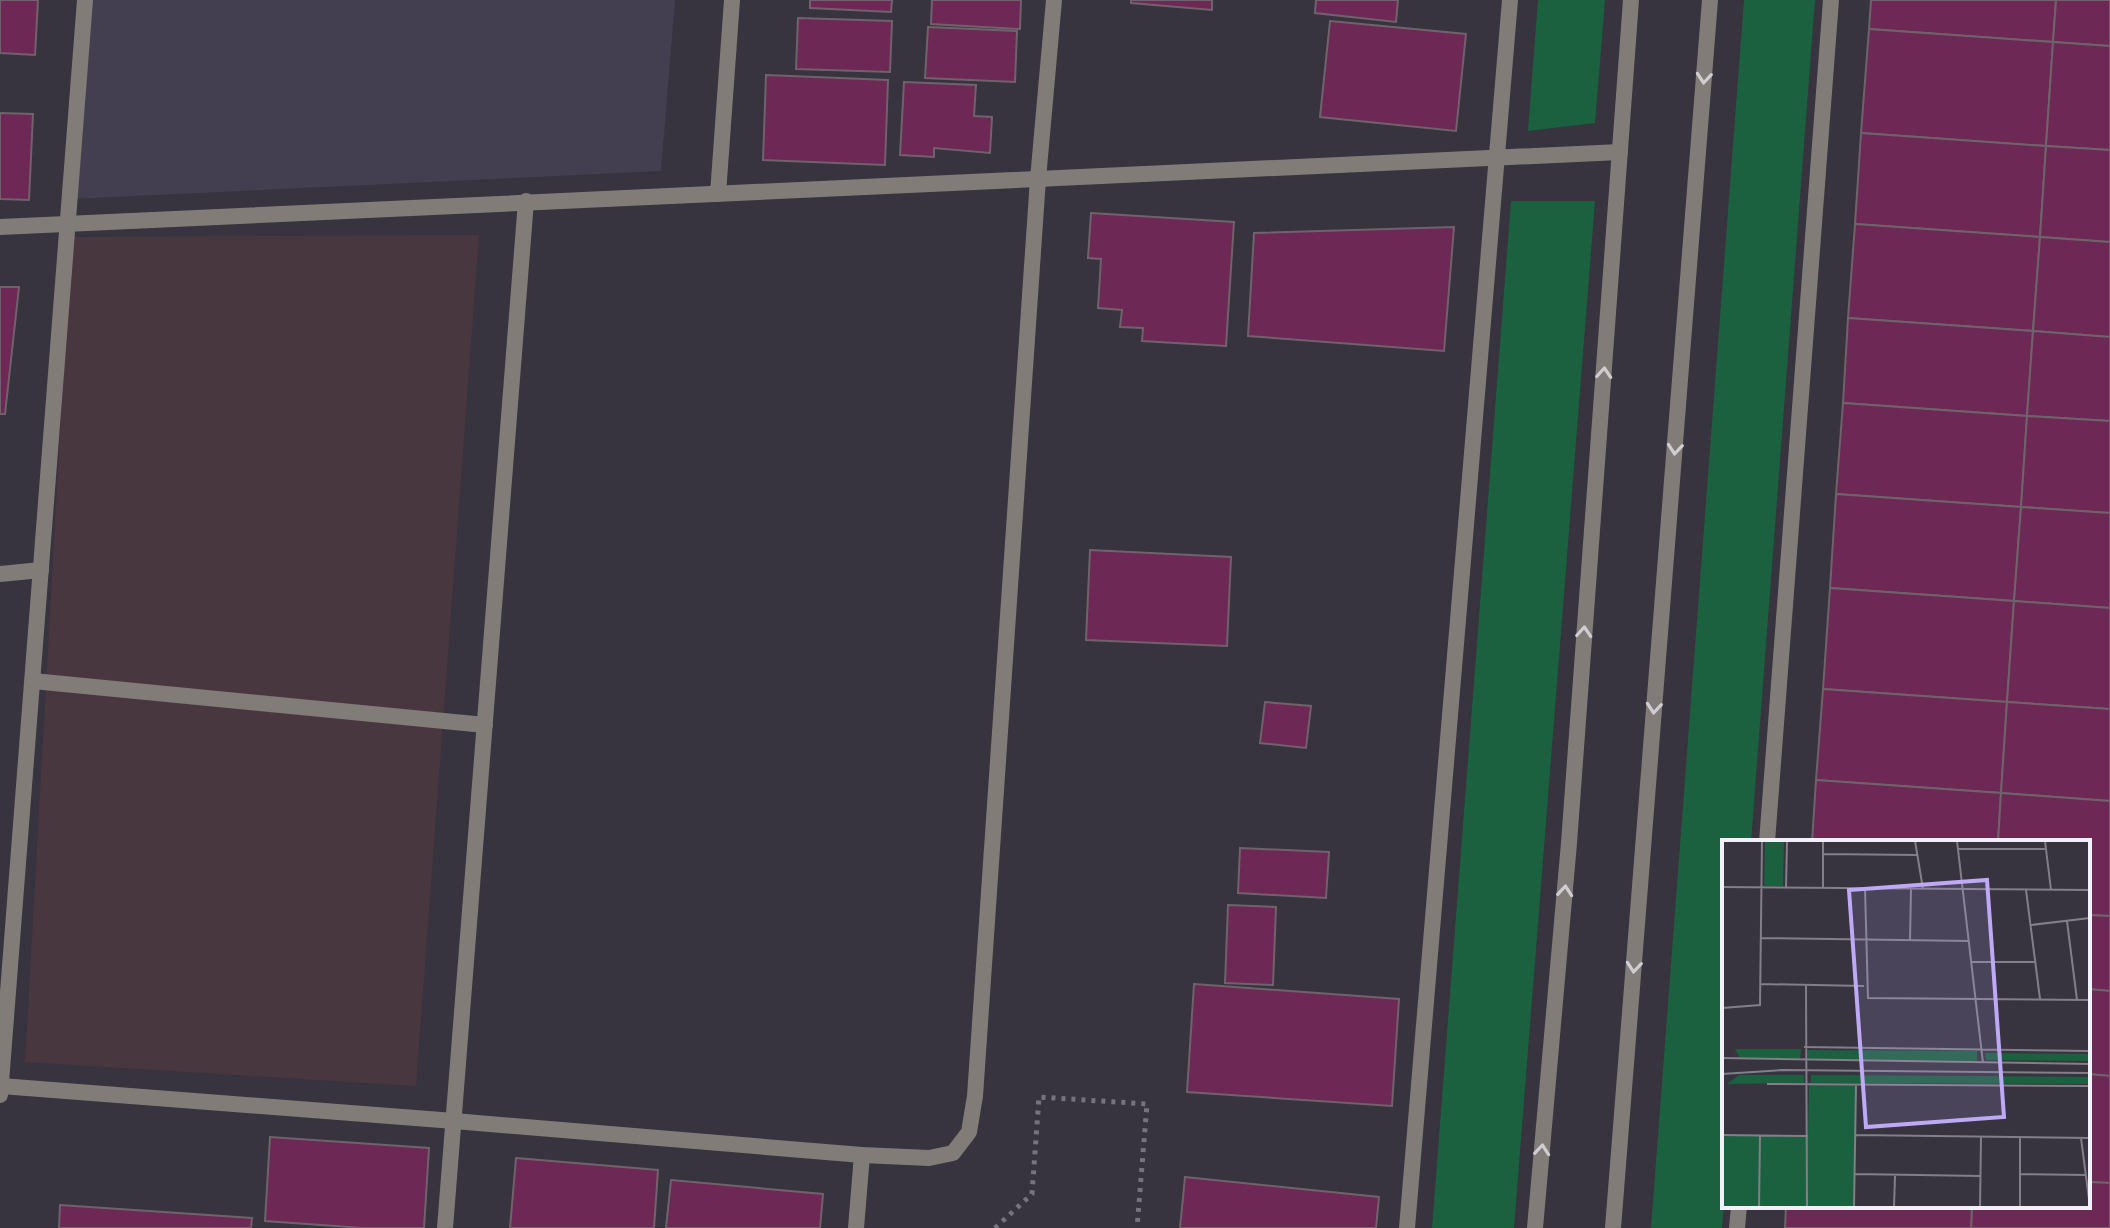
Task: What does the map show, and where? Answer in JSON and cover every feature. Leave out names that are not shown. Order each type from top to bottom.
[{"type":"street","points":[[0,1095],[85,0]]},
{"type":"street","points":[[718,194],[732,0]]},
{"type":"street","points":[[1,1086],[862,1155],[929,1158],[953,1153],[969,1132],[975,1096],[1038,179],[1054,0]]},
{"type":"street","points":[[1407,1228],[1510,0]]},
{"type":"street","points":[[1535,1228],[1568,858],[1631,0]]},
{"type":"street","points":[[1613,1228],[1710,0]]},
{"type":"street","points":[[1767,840],[1831,0]]},
{"type":"street","points":[[0,227],[1620,152]]},
{"type":"street","points":[[445,1228],[526,201]]},
{"type":"street","points":[[0,574],[41,570]]},
{"type":"street","points":[[33,681],[485,725]]},
{"type":"street","points":[[856,1228],[862,1155]]},
{"type":"street","points":[[1737,1228],[1739,1208]]},
{"type":"path","points":[[995,1228],[1032,1194],[1039,1097],[1147,1104],[1137,1228]]},
{"type":"shaded area","points":[[86,0],[675,0],[661,171],[70,199]]},
{"type":"shaded area","points":[[479,235],[416,1086],[25,1062],[71,237]]},
{"type":"green space","points":[[1538,0],[1605,0],[1595,123],[1528,131]]},
{"type":"green space","points":[[1744,0],[1815,0],[1751,840],[1722,840],[1722,1228],[1651,1228]]},
{"type":"green space","points":[[1511,201],[1595,201],[1514,1228],[1432,1228]]},
{"type":"building","points":[[0,0],[38,0],[35,55],[0,53]]},
{"type":"building","points":[[810,0],[892,0],[891,12],[810,8]]},
{"type":"building","points":[[932,0],[1021,0],[1020,29],[931,24]]},
{"type":"building","points":[[1131,0],[1212,0],[1212,10],[1131,3]]},
{"type":"building","points":[[1316,0],[1398,0],[1396,22],[1315,13]]},
{"type":"building","points":[[1871,0],[2056,0],[2053,42],[1869,29]]},
{"type":"building","points":[[2056,0],[2110,0],[2110,46],[2053,42]]},
{"type":"building","points":[[798,18],[892,21],[890,72],[796,69]]},
{"type":"building","points":[[1330,21],[1466,34],[1456,131],[1320,117]]},
{"type":"building","points":[[928,27],[1017,31],[1015,82],[925,78]]},
{"type":"building","points":[[1869,29],[2053,42],[2046,146],[1861,133]]},
{"type":"building","points":[[2053,42],[2110,46],[2110,150],[2046,146]]},
{"type":"building","points":[[766,75],[888,80],[885,165],[763,160]]},
{"type":"building","points":[[904,82],[976,85],[974,116],[992,117],[990,153],[934,148],[934,157],[900,155]]},
{"type":"building","points":[[0,113],[33,114],[29,200],[0,199]]},
{"type":"building","points":[[1861,133],[2046,146],[2040,237],[1855,224]]},
{"type":"building","points":[[2046,146],[2110,150],[2110,242],[2040,237]]},
{"type":"building","points":[[1091,213],[1234,222],[1226,346],[1142,341],[1143,328],[1120,327],[1122,310],[1098,308],[1101,259],[1088,258]]},
{"type":"building","points":[[1855,224],[2040,237],[2033,331],[1848,318]]},
{"type":"building","points":[[1454,227],[1444,351],[1248,336],[1254,233]]},
{"type":"building","points":[[2040,237],[2110,242],[2110,337],[2033,331]]},
{"type":"building","points":[[0,287],[19,287],[5,414],[0,414]]},
{"type":"building","points":[[1848,318],[2033,331],[2027,416],[1843,403]]},
{"type":"building","points":[[2033,331],[2110,337],[2110,421],[2027,416]]},
{"type":"building","points":[[1843,403],[2027,416],[2021,507],[1836,494]]},
{"type":"building","points":[[2027,416],[2110,421],[2110,513],[2021,507]]},
{"type":"building","points":[[1836,494],[2021,507],[2014,601],[1830,588]]},
{"type":"building","points":[[2021,507],[2110,513],[2110,608],[2014,601]]},
{"type":"building","points":[[1090,550],[1231,557],[1227,646],[1086,640]]},
{"type":"building","points":[[1830,588],[2014,601],[2007,702],[1823,689]]},
{"type":"building","points":[[2014,601],[2110,608],[2110,709],[2007,702]]},
{"type":"building","points":[[1823,689],[2007,702],[2001,793],[1816,780]]},
{"type":"building","points":[[1265,702],[1311,706],[1306,748],[1260,743]]},
{"type":"building","points":[[2007,702],[2110,709],[2110,801],[2001,793]]},
{"type":"building","points":[[1816,780],[2001,793],[1998,840],[1812,840]]},
{"type":"building","points":[[2001,793],[2110,801],[2110,916],[2090,915],[2090,840],[1998,840]]},
{"type":"building","points":[[1240,848],[1329,852],[1326,898],[1238,893]]},
{"type":"building","points":[[1228,905],[1276,907],[1273,985],[1225,983]]},
{"type":"building","points":[[2090,915],[2110,916],[2110,991],[2090,989]]},
{"type":"building","points":[[1194,984],[1399,999],[1392,1106],[1187,1092]]},
{"type":"building","points":[[2090,989],[2110,991],[2110,1076],[2090,1074]]},
{"type":"building","points":[[2090,1074],[2110,1076],[2110,1183],[2090,1182]]},
{"type":"building","points":[[270,1137],[429,1148],[424,1228],[363,1228],[265,1221]]},
{"type":"building","points":[[516,1158],[658,1170],[654,1228],[510,1228]]},
{"type":"building","points":[[1185,1177],[1379,1197],[1376,1228],[1180,1228]]},
{"type":"building","points":[[671,1180],[823,1194],[820,1228],[666,1228]]},
{"type":"building","points":[[2090,1182],[2110,1183],[2110,1228],[1971,1228],[1972,1208],[2090,1208]]},
{"type":"building","points":[[60,1205],[252,1218],[251,1228],[59,1228]]},
{"type":"building","points":[[1786,1208],[1972,1208],[1971,1228],[1785,1228]]}]
